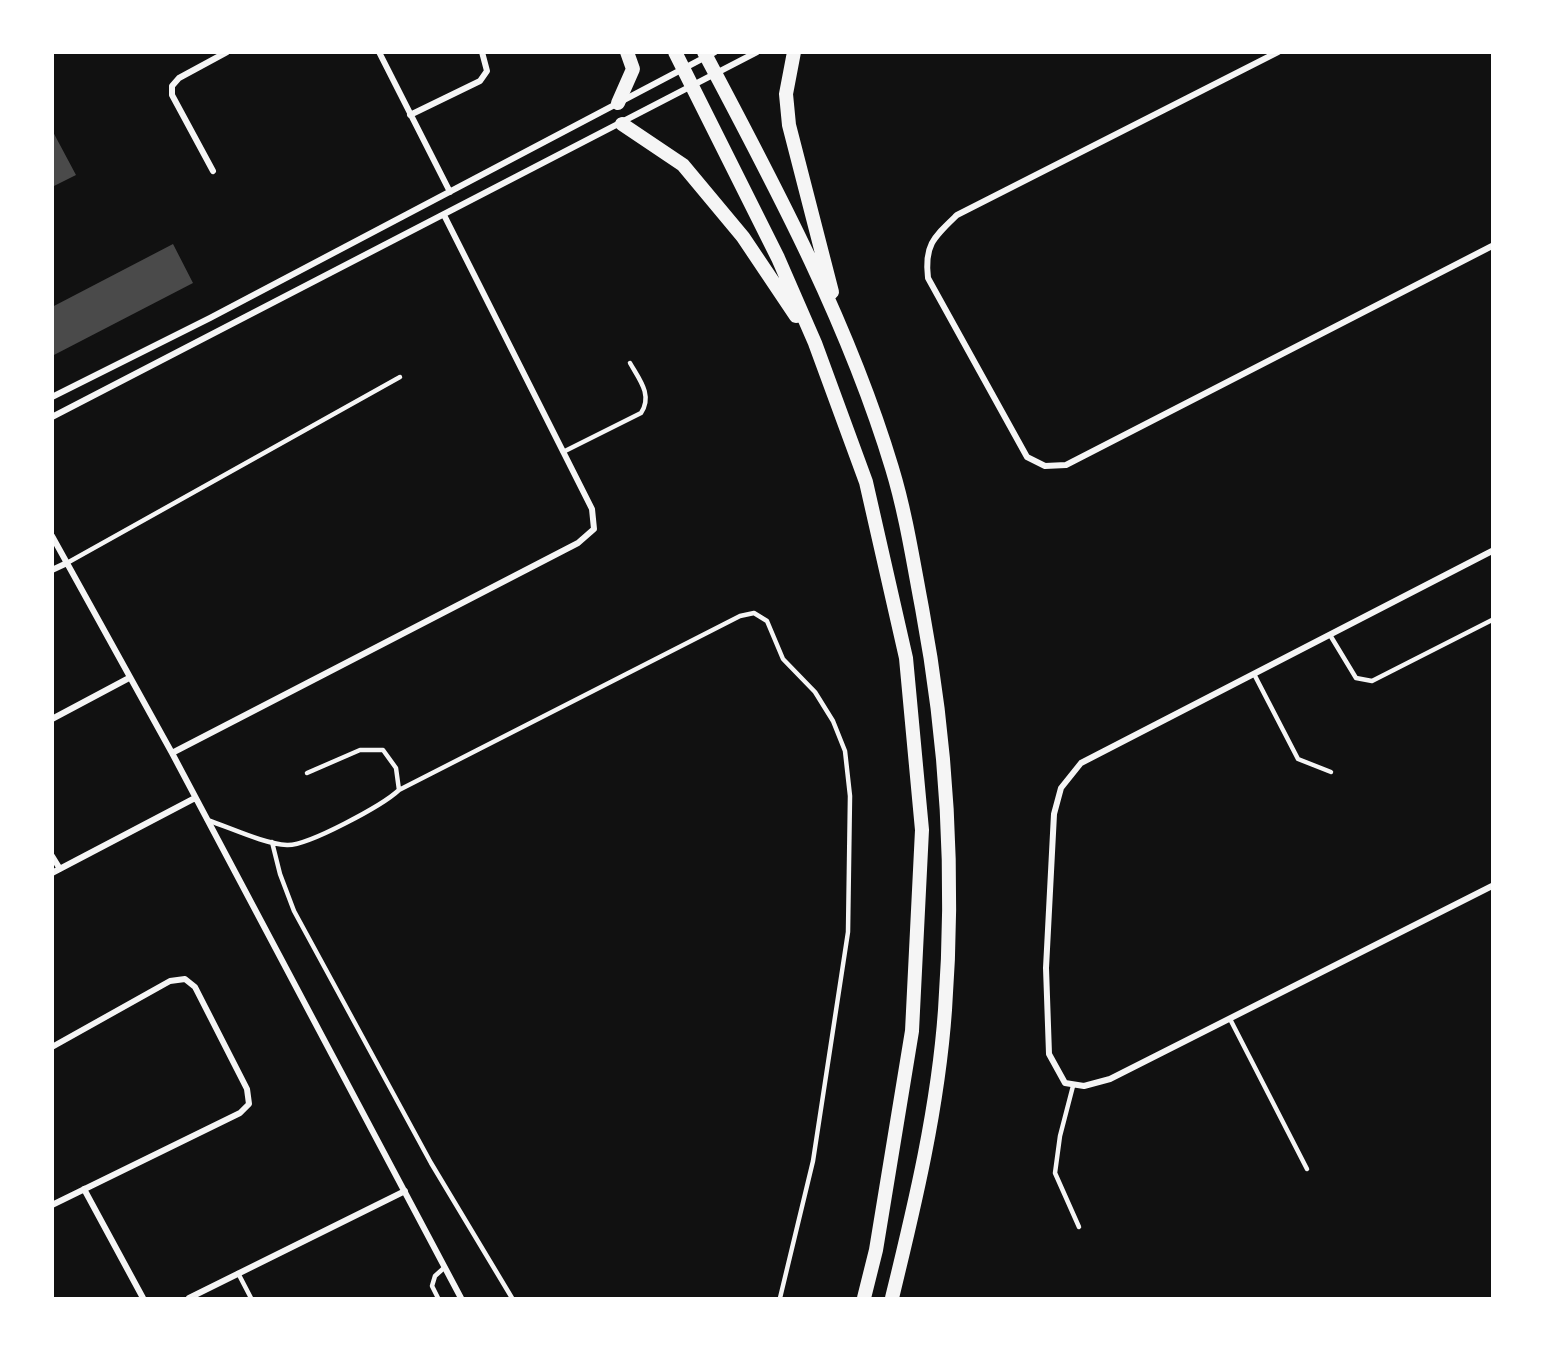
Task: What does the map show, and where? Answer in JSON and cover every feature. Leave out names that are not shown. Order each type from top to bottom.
[{"type":"highway","points":[[618,103],[633,69],[627,52]]},
{"type":"highway","points":[[675,52],[778,258],[815,344],[866,482],[906,658],[922,830],[912,1031],[876,1250],[864,1299]]},
{"type":"highway","points":[[704,52],[813,265],[844,334],[892,467],[906,523],[931,655],[943,744],[950,850],[945,1014],[927,1149],[892,1299]]},
{"type":"highway","points":[[794,52],[786,94],[789,125],[844,334]]},
{"type":"highway","points":[[622,124],[683,165],[743,237],[815,344]]},
{"type":"street","points":[[213,171],[172,95],[172,86],[180,78],[228,52]]},
{"type":"street","points":[[379,52],[450,192]]},
{"type":"street","points":[[410,115],[480,81],[487,71],[482,52]]},
{"type":"street","points":[[52,396],[210,318],[715,52]]},
{"type":"street","points":[[52,417],[622,124],[757,52]]},
{"type":"street","points":[[1278,52],[957,215],[937,234],[926,257],[928,278],[1027,457],[1045,466],[1066,465],[1492,246]]},
{"type":"street","points":[[172,753],[578,543],[594,530],[592,509],[444,215]]},
{"type":"street","points":[[52,536],[172,753],[461,1299]]},
{"type":"street","points":[[1492,551],[1081,763],[1061,788],[1054,814],[1047,956],[1049,1054],[1065,1083],[1084,1086],[1110,1078],[1492,886]]},
{"type":"street","points":[[52,570],[67,563]]},
{"type":"street","points":[[52,719],[129,678]]},
{"type":"street","points":[[52,873],[195,798]]},
{"type":"street","points":[[52,856],[60,869]]},
{"type":"street","points":[[52,1047],[170,981],[185,979],[195,987],[247,1089],[249,1104],[240,1113],[52,1205]]},
{"type":"street","points":[[84,1189],[143,1299]]},
{"type":"street","points":[[189,1299],[405,1191]]},
{"type":"lane","points":[[563,452],[641,413],[646,405],[647,393],[630,363]]},
{"type":"lane","points":[[67,563],[400,377]]},
{"type":"lane","points":[[207,820],[272,842],[288,845],[311,839],[388,801],[399,790],[740,616],[754,613],[766,621],[783,659],[815,692],[833,721],[845,750],[850,796],[848,932],[813,1161],[780,1299]]},
{"type":"lane","points":[[1330,635],[1356,678],[1372,681],[1492,620]]},
{"type":"lane","points":[[1254,674],[1298,759],[1331,772]]},
{"type":"lane","points":[[307,773],[360,750],[383,750],[396,768],[399,790]]},
{"type":"lane","points":[[272,842],[280,874],[294,911],[431,1162],[512,1299]]},
{"type":"lane","points":[[1230,1019],[1307,1169]]},
{"type":"lane","points":[[1073,1086],[1060,1136],[1055,1173],[1079,1227]]},
{"type":"lane","points":[[438,1299],[432,1286],[435,1276],[445,1267]]},
{"type":"lane","points":[[238,1273],[251,1299]]},
{"type":"building","points":[[52,130],[76,175],[52,187]]},
{"type":"building","points":[[173,244],[193,283],[52,356],[52,307]]}]
